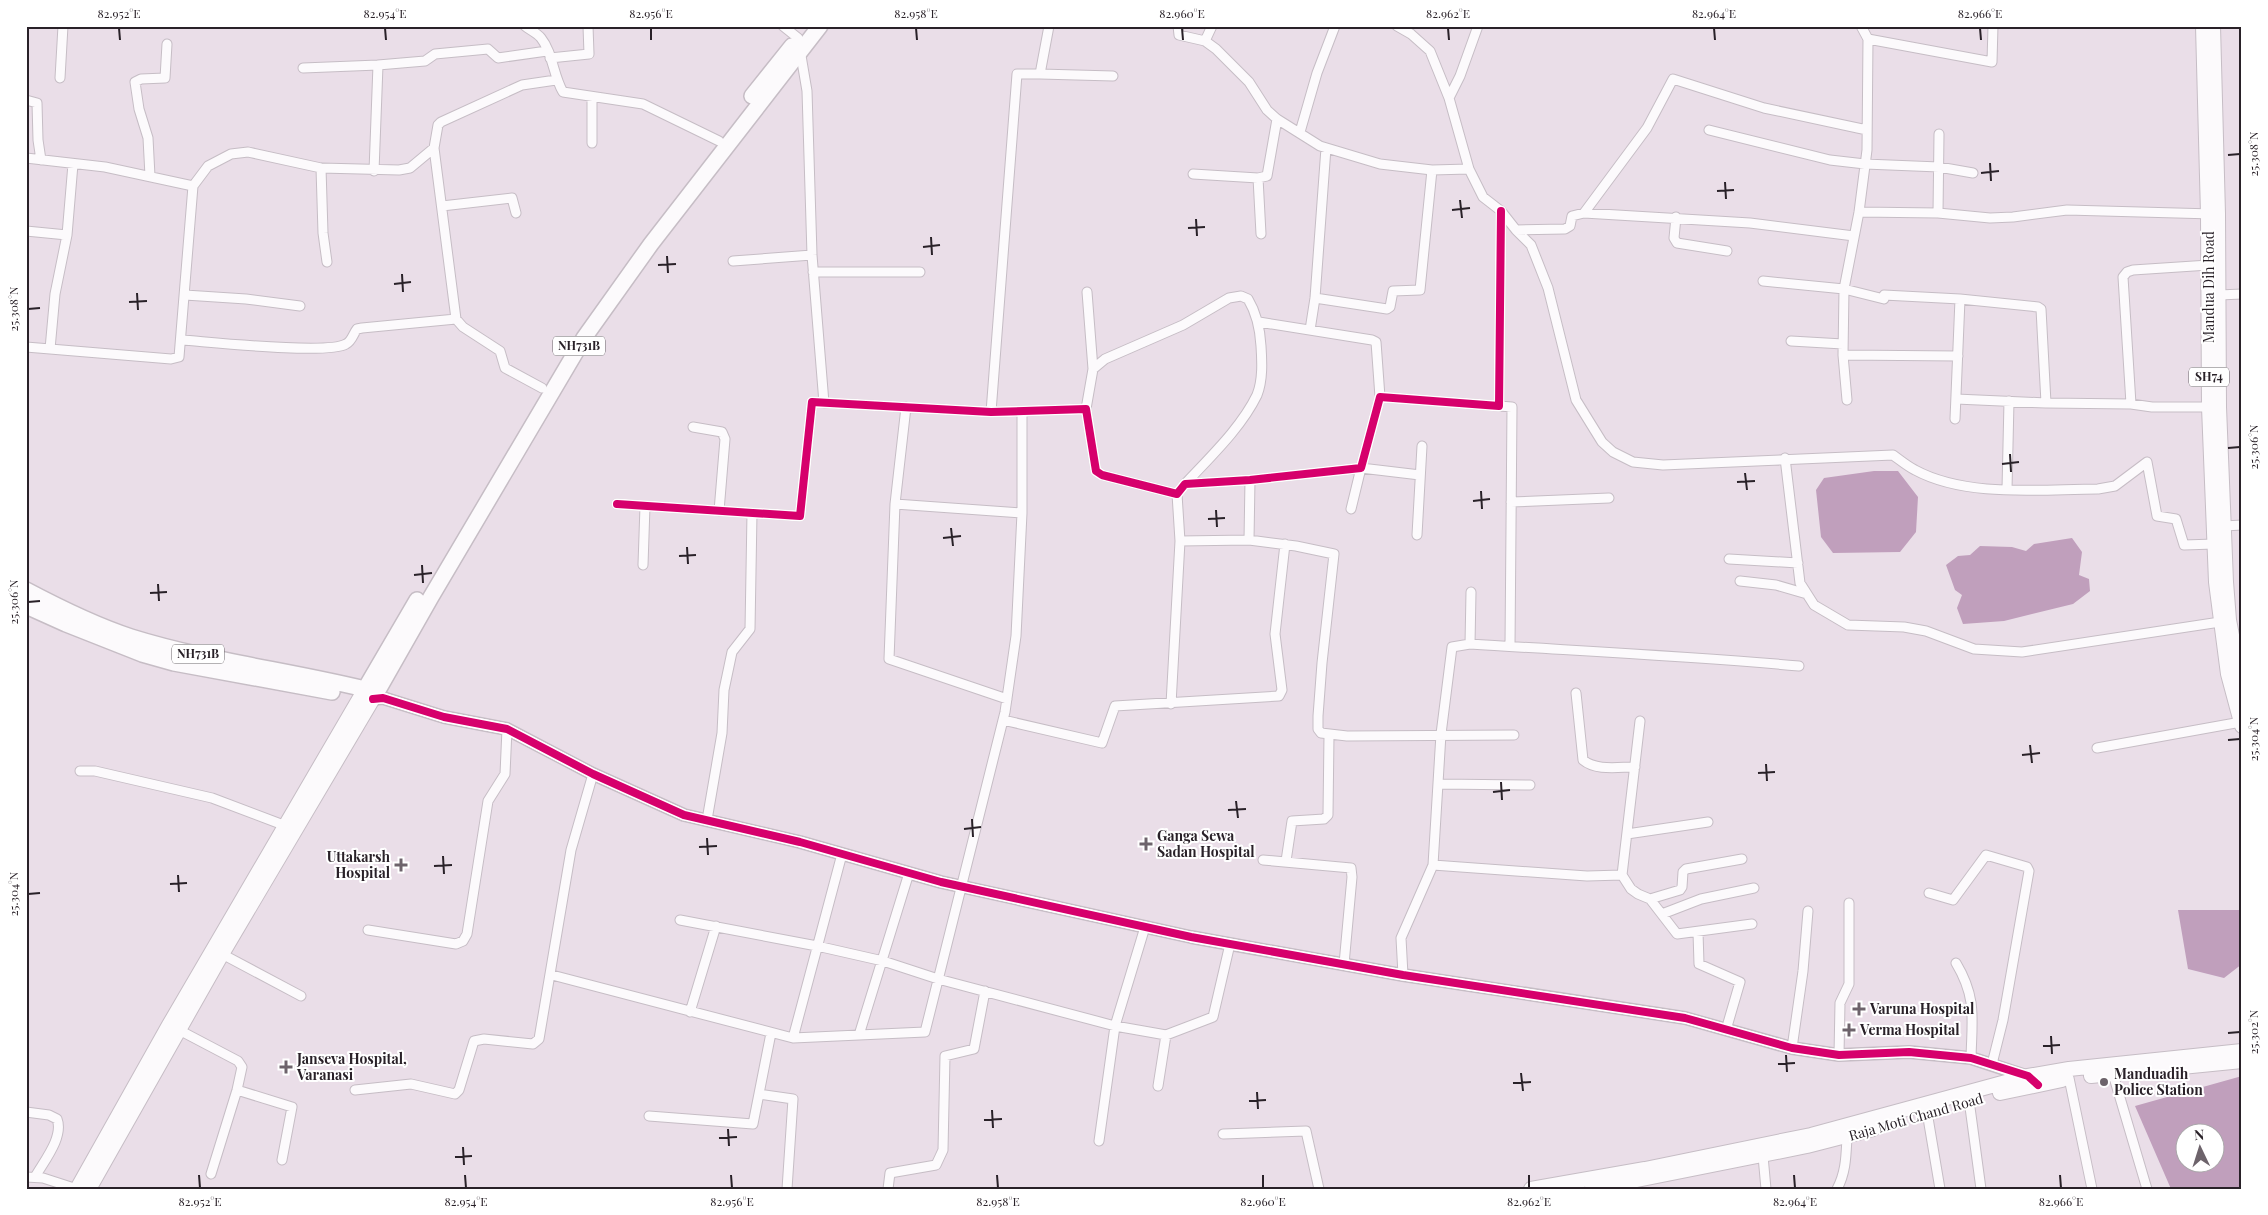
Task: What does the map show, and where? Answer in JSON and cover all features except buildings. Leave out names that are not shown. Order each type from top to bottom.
[{"type":"highway","name":"NH731B","points":[[372,695],[542,388],[601,298],[718,141],[802,39],[820,26]]},
{"type":"highway","name":"NH731B","points":[[372,695],[584,338],[802,39]]},
{"type":"highway","name":"NH731B","points":[[26,590],[99,626],[130,636],[372,695]]},
{"type":"highway","points":[[26,606],[142,654],[174,663],[372,695]]},
{"type":"main road","name":"Mandua Dih Road","points":[[2202,26],[2218,295],[2214,407],[2224,526],[2229,620],[2242,686]]},
{"type":"main road","name":"Mandua Dih Road","points":[[2212,26],[2213,214],[2209,264],[2214,407],[2214,544],[2220,622],[2228,674],[2241,724]]},
{"type":"main road","points":[[77,1189],[169,1025],[286,826],[372,695]]},
{"type":"main road","points":[[89,1189],[372,695]]},
{"type":"main road","points":[[1531,1189],[1645,1169],[1811,1135],[2033,1081],[2077,1068],[2242,1051]]},
{"type":"main road","name":"Raja Moti Chand Road","points":[[1592,1189],[1763,1156],[1847,1137],[2033,1081],[2242,1061]]},
{"type":"street","points":[[60,78],[63,26]]},
{"type":"street","points":[[525,26],[540,37],[549,55],[556,80],[564,92],[592,97],[623,99],[643,104],[718,141]]},
{"type":"street","points":[[303,68],[425,61],[435,54],[490,49],[493,56],[498,58],[589,54],[588,26]]},
{"type":"street","points":[[783,26],[802,39],[807,91],[812,256],[824,403]]},
{"type":"street","points":[[1040,74],[1049,26]]},
{"type":"street","points":[[1178,26],[1180,35],[1205,41],[1216,49],[1249,82],[1267,110],[1277,119],[1320,146],[1380,164],[1432,170],[1469,169]]},
{"type":"street","points":[[1205,41],[1212,26]]},
{"type":"street","points":[[1300,132],[1317,73],[1335,26]]},
{"type":"street","points":[[1396,26],[1411,34],[1430,51],[1449,98],[1469,169],[1483,197],[1501,211],[1531,245],[1548,288],[1576,400],[1602,442],[1613,452],[1633,462],[1663,465],[1893,454],[1914,470],[1943,482],[1988,489],[2115,486],[2147,462],[2157,516],[2176,519],[2184,546],[2214,544]]},
{"type":"street","points":[[1449,98],[1478,26]]},
{"type":"street","points":[[1847,400],[1843,354],[1844,289],[1859,212],[1867,130],[1868,39],[1861,26]]},
{"type":"street","points":[[1868,39],[1992,62],[1993,26]]},
{"type":"street","points":[[150,176],[148,138],[139,109],[135,82],[140,79],[165,78],[166,44]]},
{"type":"street","points":[[374,170],[378,65]]},
{"type":"street","points":[[992,412],[1017,74],[1113,76]]},
{"type":"street","points":[[1584,213],[1647,128],[1673,78],[1764,108],[1867,130]]},
{"type":"street","points":[[542,388],[505,368],[500,351],[463,327],[456,319],[434,148],[438,125],[441,122],[522,85],[556,80]]},
{"type":"street","points":[[592,97],[592,143]]},
{"type":"street","points":[[26,100],[37,103],[42,160]]},
{"type":"street","points":[[1192,174],[1263,178],[1269,173],[1277,119]]},
{"type":"street","points":[[1709,130],[1830,160],[1938,168],[1973,173]]},
{"type":"street","points":[[1938,213],[1939,134]]},
{"type":"street","points":[[26,347],[171,359],[179,357],[182,340],[194,186],[212,164],[231,154],[242,152],[271,156],[322,168],[374,170],[410,168],[434,148]]},
{"type":"street","points":[[1310,330],[1315,298],[1326,148]]},
{"type":"street","points":[[26,158],[105,167],[194,186]]},
{"type":"street","points":[[50,349],[55,294],[67,235],[73,164]]},
{"type":"street","points":[[322,168],[323,233],[327,262]]},
{"type":"street","points":[[1315,298],[1387,309],[1390,307],[1393,291],[1420,290],[1432,170]]},
{"type":"street","points":[[1258,178],[1261,234]]},
{"type":"street","points":[[442,206],[512,198],[516,213]]},
{"type":"street","points":[[1859,212],[1938,213],[1990,218],[2067,210],[2213,214]]},
{"type":"street","points":[[1499,406],[1501,211]]},
{"type":"street","points":[[1516,230],[1565,229],[1570,226],[1572,216],[1584,213],[1676,217],[1750,223],[1854,236]]},
{"type":"street","points":[[1676,217],[1674,238],[1677,243],[1727,251]]},
{"type":"street","points":[[26,231],[67,235]]},
{"type":"street","points":[[733,261],[812,256]]},
{"type":"street","points":[[2131,404],[2123,277],[2132,270],[2209,264]]},
{"type":"street","points":[[813,272],[920,272]]},
{"type":"street","points":[[1763,281],[1844,289],[1884,297],[1960,299],[2035,305],[2041,310],[2046,403]]},
{"type":"street","points":[[1088,292],[1093,370],[1086,409],[1096,471],[1102,476],[1177,494]]},
{"type":"street","points":[[2218,295],[2242,294]]},
{"type":"street","points":[[185,295],[246,298],[300,306]]},
{"type":"street","points":[[1093,370],[1105,359],[1183,325],[1234,296],[1248,299],[1259,322],[1262,366],[1257,394],[1242,418],[1177,494],[1180,541],[1175,591],[1171,704]]},
{"type":"street","points":[[1955,419],[1960,299]]},
{"type":"street","points":[[182,340],[304,349],[342,346],[351,340],[358,329],[362,328],[456,319]]},
{"type":"street","points":[[1259,322],[1376,342],[1380,397],[1351,509]]},
{"type":"street","points":[[1790,341],[1843,344]]},
{"type":"street","points":[[1843,354],[1958,356]]},
{"type":"street","points":[[1380,397],[1512,408],[1510,646]]},
{"type":"street","points":[[1956,399],[2131,404],[2152,407],[2214,407]]},
{"type":"street","points":[[2007,489],[2009,401]]},
{"type":"street","points":[[617,504],[800,516],[812,402],[1022,413],[1086,409]]},
{"type":"street","points":[[906,408],[895,504],[889,659],[1007,699]]},
{"type":"street","points":[[552,974],[793,1038],[925,1032],[1007,699],[1016,636],[1022,512],[1022,413]]},
{"type":"street","points":[[693,428],[722,432],[725,439],[720,511]]},
{"type":"street","points":[[1417,535],[1422,446]]},
{"type":"street","points":[[1785,458],[1800,583],[1814,605],[1848,625],[1904,626],[1926,631],[1974,649],[2022,652],[2220,622]]},
{"type":"street","points":[[1185,484],[1250,480],[1361,468],[1420,475]]},
{"type":"street","points":[[1249,540],[1250,480]]},
{"type":"street","points":[[1511,502],[1609,498]]},
{"type":"street","points":[[895,504],[1022,512]]},
{"type":"street","points":[[644,566],[645,506]]},
{"type":"street","points":[[707,820],[722,733],[724,690],[732,652],[750,629],[752,513]]},
{"type":"street","points":[[2224,526],[2242,525]]},
{"type":"street","points":[[1180,541],[1249,540],[1284,544],[1334,554],[1318,716],[1319,732],[1329,735],[1514,735]]},
{"type":"street","points":[[1003,720],[1102,743],[1115,706],[1274,697],[1282,694],[1275,634],[1284,544]]},
{"type":"street","points":[[1729,559],[1798,563]]},
{"type":"street","points":[[1740,581],[1776,585],[1807,594]]},
{"type":"street","points":[[1470,644],[1471,592]]},
{"type":"street","points":[[1403,975],[1401,938],[1433,865],[1441,734],[1452,646],[1470,644],[1510,646],[1611,654],[1712,658],[1799,666]]},
{"type":"street","points":[[1576,693],[1583,760],[1589,765],[1602,767],[1634,767]]},
{"type":"street","points":[[372,695],[444,717],[507,730],[593,774],[684,815],[961,886],[1230,944],[1403,975],[1685,1018],[1792,1048],[1839,1055],[1909,1052],[1971,1058],[1992,1064],[2033,1081]]},
{"type":"street","points":[[1640,721],[1622,875],[1631,889],[1650,899],[1677,934],[1752,924]]},
{"type":"street","points":[[2097,748],[2241,724]]},
{"type":"street","points":[[368,930],[456,944],[463,941],[469,924],[488,801],[505,774],[507,730]]},
{"type":"street","points":[[1286,861],[1292,821],[1324,819],[1328,815],[1329,735]]},
{"type":"street","points":[[80,771],[95,771],[212,798],[286,826]]},
{"type":"street","points":[[355,1090],[411,1084],[452,1094],[458,1092],[474,1041],[484,1039],[536,1043],[539,1039],[552,974],[560,907],[571,850],[593,774]]},
{"type":"street","points":[[1439,784],[1530,785]]},
{"type":"street","points":[[1627,834],[1708,822]]},
{"type":"street","points":[[793,1038],[842,854]]},
{"type":"street","points":[[1928,893],[1953,900],[1986,855],[2027,868],[2030,871],[2003,1020],[1992,1064]]},
{"type":"street","points":[[1263,860],[1351,868],[1352,877],[1344,964]]},
{"type":"street","points":[[1650,899],[1680,890],[1683,872],[1686,869],[1742,860]]},
{"type":"street","points":[[1433,865],[1587,876],[1622,875]]},
{"type":"street","points":[[859,1035],[910,873]]},
{"type":"street","points":[[1662,914],[1701,900],[1754,888]]},
{"type":"street","points":[[1839,1055],[1840,1004],[1849,984],[1849,902]]},
{"type":"street","points":[[1792,1048],[1803,971],[1808,911]]},
{"type":"street","points":[[680,920],[817,946],[883,961],[938,979],[1115,1026],[1166,1035],[1213,1017],[1230,944]]},
{"type":"street","points":[[690,1012],[716,926]]},
{"type":"street","points":[[1099,1142],[1115,1026],[1145,927]]},
{"type":"street","points":[[1698,932],[1700,964],[1740,982],[1726,1030]]},
{"type":"street","points":[[222,954],[300,996]]},
{"type":"street","points":[[1956,963],[1970,990],[1972,1014],[1971,1058]]},
{"type":"street","points":[[888,1189],[890,1173],[936,1165],[942,1150],[945,1056],[974,1049],[985,991]]},
{"type":"street","points":[[179,1030],[241,1064],[242,1067],[238,1090],[211,1174]]},
{"type":"street","points":[[649,1116],[753,1124],[772,1033]]},
{"type":"street","points":[[1158,1086],[1166,1035]]},
{"type":"street","points":[[2113,1074],[2147,1189]]},
{"type":"street","points":[[2070,1078],[2092,1189]]},
{"type":"street","points":[[238,1090],[292,1107],[282,1160]]},
{"type":"street","points":[[759,1094],[793,1099],[787,1189]]},
{"type":"street","points":[[1969,1100],[1981,1189]]},
{"type":"street","points":[[26,1112],[49,1115],[56,1119],[59,1125],[59,1134],[30,1177],[77,1189]]},
{"type":"street","points":[[1927,1112],[1940,1189]]},
{"type":"street","points":[[1222,1134],[1306,1131],[1319,1189]]},
{"type":"street","points":[[1837,1189],[1843,1178],[1846,1166],[1847,1137]]},
{"type":"street","points":[[1763,1156],[1766,1189]]},
{"type":"shaded area","points":[[1874,471],[1898,471],[1918,497],[1916,532],[1900,552],[1833,553],[1821,537],[1816,490],[1824,478]]},
{"type":"shaded area","points":[[2072,538],[2082,552],[2079,575],[2089,579],[2090,591],[2073,604],[2004,621],[1963,624],[1957,608],[1962,595],[1955,590],[1946,565],[1958,556],[1970,555],[1980,546],[2012,547],[2026,551],[2034,544]]},
{"type":"shaded area","points":[[2178,910],[2242,910],[2242,964],[2224,978],[2188,969]]},
{"type":"shaded area","points":[[2242,1076],[2242,1189],[2171,1189],[2135,1106]]},
{"type":"cycle path","points":[[617,504],[800,516],[812,402],[991,412],[1086,409],[1096,471],[1102,475],[1177,494],[1185,484],[1250,480],[1361,468],[1380,397],[1499,406],[1501,211]]},
{"type":"cycle path","points":[[373,699],[383,698],[444,717],[507,729],[593,774],[684,815],[800,842],[941,882],[1191,937],[1403,975],[1685,1018],[1792,1048],[1839,1055],[1909,1052],[1971,1058],[2028,1076],[2038,1085]]},
{"type":"place","name":"Ganga Sewa Sadan Hospital","points":[[1146,844]]},
{"type":"place","name":"Uttakarsh Hospital","points":[[401,865]]},
{"type":"place","name":"Varuna Hospital","points":[[1859,1009]]},
{"type":"place","name":"Verma Hospital","points":[[1849,1030]]},
{"type":"place","name":"Janseva Hospital, Varanasi","points":[[286,1067]]},
{"type":"place","name":"Manduadih Police Station","points":[[2104,1082]]}]
